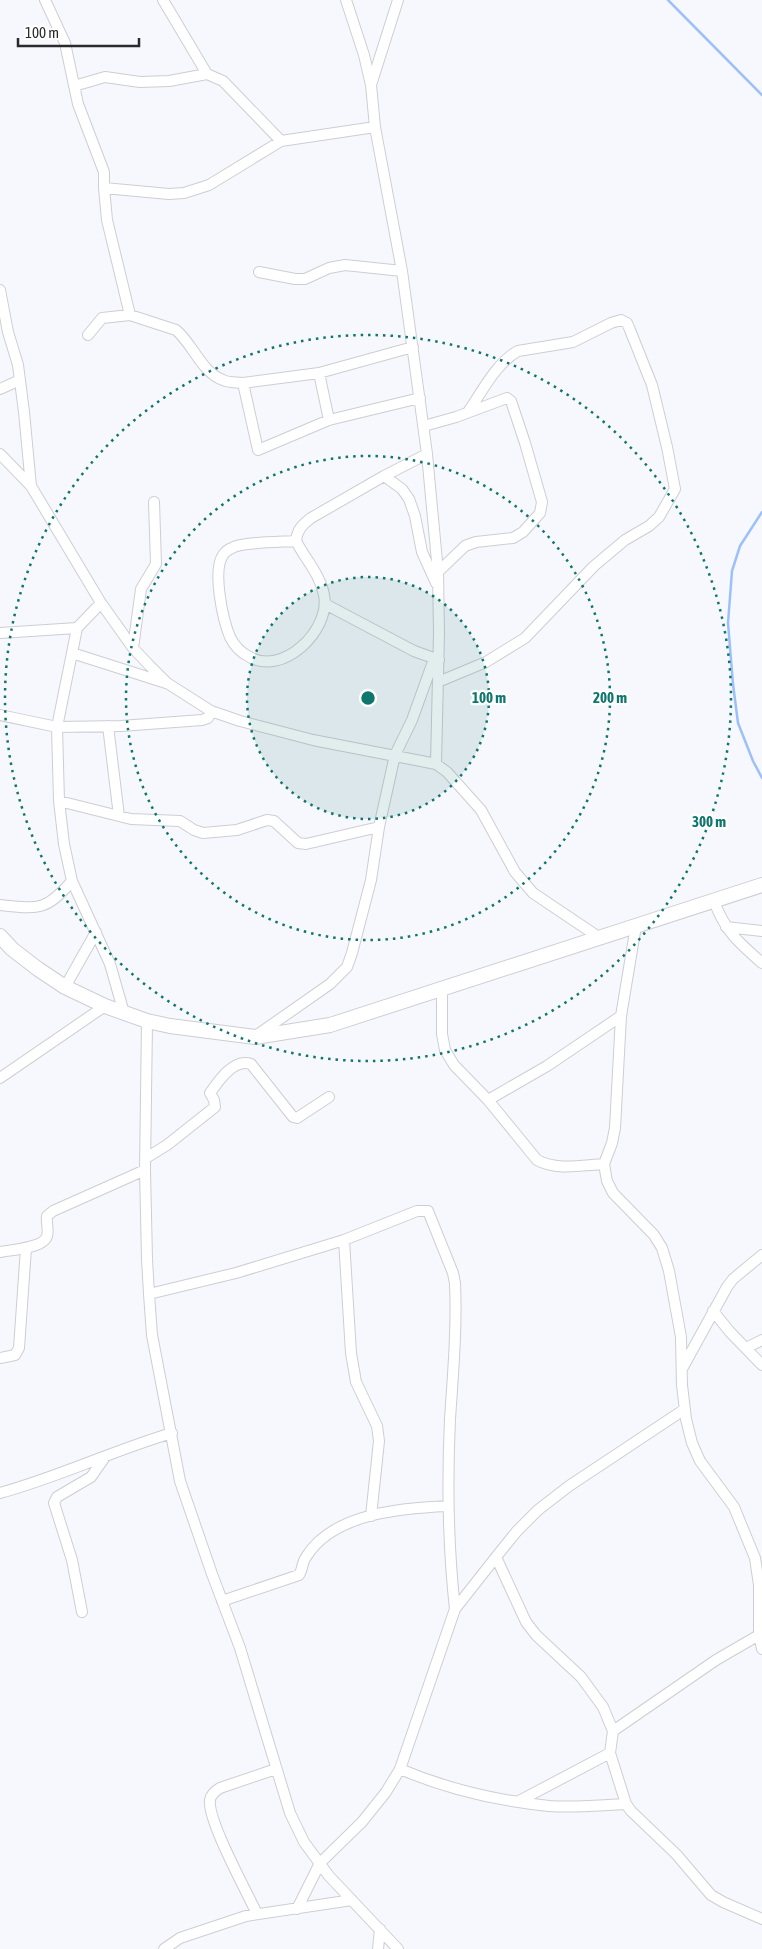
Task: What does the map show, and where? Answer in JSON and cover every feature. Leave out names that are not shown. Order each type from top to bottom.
[{"type":"street","points":[[45,0],[66,42],[78,104],[104,172],[107,220],[130,315]]},
{"type":"street","points":[[163,0],[207,74]]},
{"type":"street","points":[[346,0],[364,55],[371,85],[376,127],[402,272],[428,454],[438,572],[436,764]]},
{"type":"street","points":[[371,85],[398,0]]},
{"type":"street","points":[[74,86],[105,78],[140,82],[169,81],[207,74],[223,81],[281,141]]},
{"type":"street","points":[[104,188],[169,194],[184,193],[208,185],[281,141],[376,127]]},
{"type":"street","points":[[259,272],[295,279],[305,279],[328,268],[345,265],[402,272]]},
{"type":"street","points":[[0,290],[20,380],[31,486]]},
{"type":"street","points":[[88,335],[102,318],[130,315],[176,330],[216,377],[225,381],[243,383],[319,373],[413,347]]},
{"type":"street","points":[[438,682],[486,662],[525,638],[594,566],[625,540],[649,526],[659,517],[674,489],[667,447],[652,385],[630,330],[626,323],[621,320],[573,342],[511,355],[494,374],[468,412]]},
{"type":"street","points":[[319,373],[329,420]]},
{"type":"street","points":[[0,389],[20,380]]},
{"type":"street","points":[[243,383],[258,450],[329,420],[420,398]]},
{"type":"street","points":[[424,426],[507,398],[511,401],[526,443],[543,507],[534,521],[523,532],[513,538],[476,542],[466,546],[438,572]]},
{"type":"street","points":[[296,541],[236,546],[223,555],[220,566],[221,606],[230,637],[238,649],[249,657],[262,661],[278,661],[292,655],[303,646],[322,617],[325,604],[324,594],[318,578],[296,541],[296,534],[301,526],[311,518],[384,476],[428,454]]},
{"type":"street","points":[[1,457],[31,486],[101,603],[134,648],[168,683],[211,711],[240,721],[313,740],[436,764],[447,772],[480,810],[515,872],[533,893],[600,938]]},
{"type":"street","points":[[384,476],[402,489],[409,499],[415,516],[422,552],[438,588]]},
{"type":"street","points":[[134,648],[141,589],[156,564],[154,502]]},
{"type":"street","points":[[101,603],[77,628],[57,727],[59,801],[64,844],[72,881],[110,964],[124,1013]]},
{"type":"street","points":[[325,604],[338,609],[377,633],[437,660]]},
{"type":"street","points":[[1,632],[77,628]]},
{"type":"street","points":[[72,653],[168,683]]},
{"type":"street","points":[[255,1037],[330,984],[347,967],[370,880],[379,827],[395,755],[437,660]]},
{"type":"street","points":[[0,716],[57,727],[108,726],[202,720],[208,718],[211,711]]},
{"type":"street","points":[[108,726],[118,816]]},
{"type":"street","points":[[59,801],[131,819],[180,821],[194,830],[203,833],[237,830],[267,820],[274,821],[298,843],[306,844],[379,827]]},
{"type":"street","points":[[0,905],[39,907],[48,904],[57,898],[72,881]]},
{"type":"street","points":[[0,936],[6,950],[65,987],[105,1006],[148,1021],[203,1031],[255,1037],[330,1025],[762,885]]},
{"type":"street","points":[[714,901],[720,919],[734,938],[761,962]]},
{"type":"street","points":[[636,926],[621,1016],[615,1128],[612,1143],[604,1164],[607,1182],[613,1193],[654,1235],[662,1248],[677,1311],[681,1337],[684,1409],[692,1443],[700,1462],[734,1507],[755,1558],[759,1585],[759,1635],[762,1648]]},
{"type":"street","points":[[726,927],[762,931]]},
{"type":"street","points":[[65,987],[96,932]]},
{"type":"street","points":[[442,990],[442,1034],[445,1050],[454,1065],[488,1100],[537,1160],[546,1165],[557,1166],[604,1164]]},
{"type":"street","points":[[0,1078],[105,1006]]},
{"type":"street","points":[[488,1100],[547,1066],[621,1016]]},
{"type":"street","points":[[148,1021],[146,1170],[149,1294],[152,1335],[180,1481],[192,1519],[240,1648],[290,1813],[304,1842],[320,1863],[398,1949]]},
{"type":"street","points":[[146,1158],[166,1146],[215,1107],[210,1093],[236,1064],[245,1062],[252,1064],[293,1117],[296,1118],[329,1097]]},
{"type":"street","points":[[0,1252],[39,1245],[46,1240],[48,1234],[47,1216],[53,1211],[146,1170]]},
{"type":"street","points":[[149,1294],[236,1273],[344,1240],[417,1211],[428,1210],[453,1273],[455,1288],[454,1382],[450,1418],[448,1506],[455,1609]]},
{"type":"street","points":[[344,1240],[350,1354],[356,1382],[377,1426],[379,1441],[371,1516]]},
{"type":"street","points":[[0,1358],[15,1355],[19,1348],[26,1248]]},
{"type":"street","points":[[682,1369],[726,1287],[762,1255]]},
{"type":"street","points":[[713,1311],[762,1365]]},
{"type":"street","points":[[746,1348],[762,1340]]},
{"type":"street","points":[[297,1909],[320,1863],[362,1822],[386,1792],[400,1769],[455,1609],[517,1531],[538,1510],[569,1486],[684,1409]]},
{"type":"street","points":[[0,1493],[28,1486],[125,1448],[172,1433]]},
{"type":"street","points":[[82,1612],[72,1560],[54,1503],[57,1497],[91,1477],[105,1457]]},
{"type":"street","points":[[222,1601],[299,1574],[306,1556],[328,1533],[371,1516],[394,1511],[448,1506]]},
{"type":"street","points":[[496,1557],[526,1622],[536,1635],[580,1677],[603,1707],[613,1731],[610,1753],[626,1804],[676,1854],[711,1895],[762,1919]]},
{"type":"street","points":[[613,1731],[716,1660],[759,1635]]},
{"type":"street","points":[[519,1802],[610,1753]]},
{"type":"street","points":[[257,1914],[226,1852],[213,1816],[210,1800],[213,1793],[220,1788],[276,1769]]},
{"type":"street","points":[[400,1769],[428,1781],[519,1802],[577,1807],[626,1804]]},
{"type":"street","points":[[164,1949],[180,1938],[216,1924],[257,1914],[352,1900]]},
{"type":"street","points":[[378,1949],[380,1929]]},
{"type":"waterway","points":[[668,0],[762,95]]},
{"type":"waterway","points":[[762,512],[740,546],[732,571],[728,623],[738,723],[762,778]]}]
